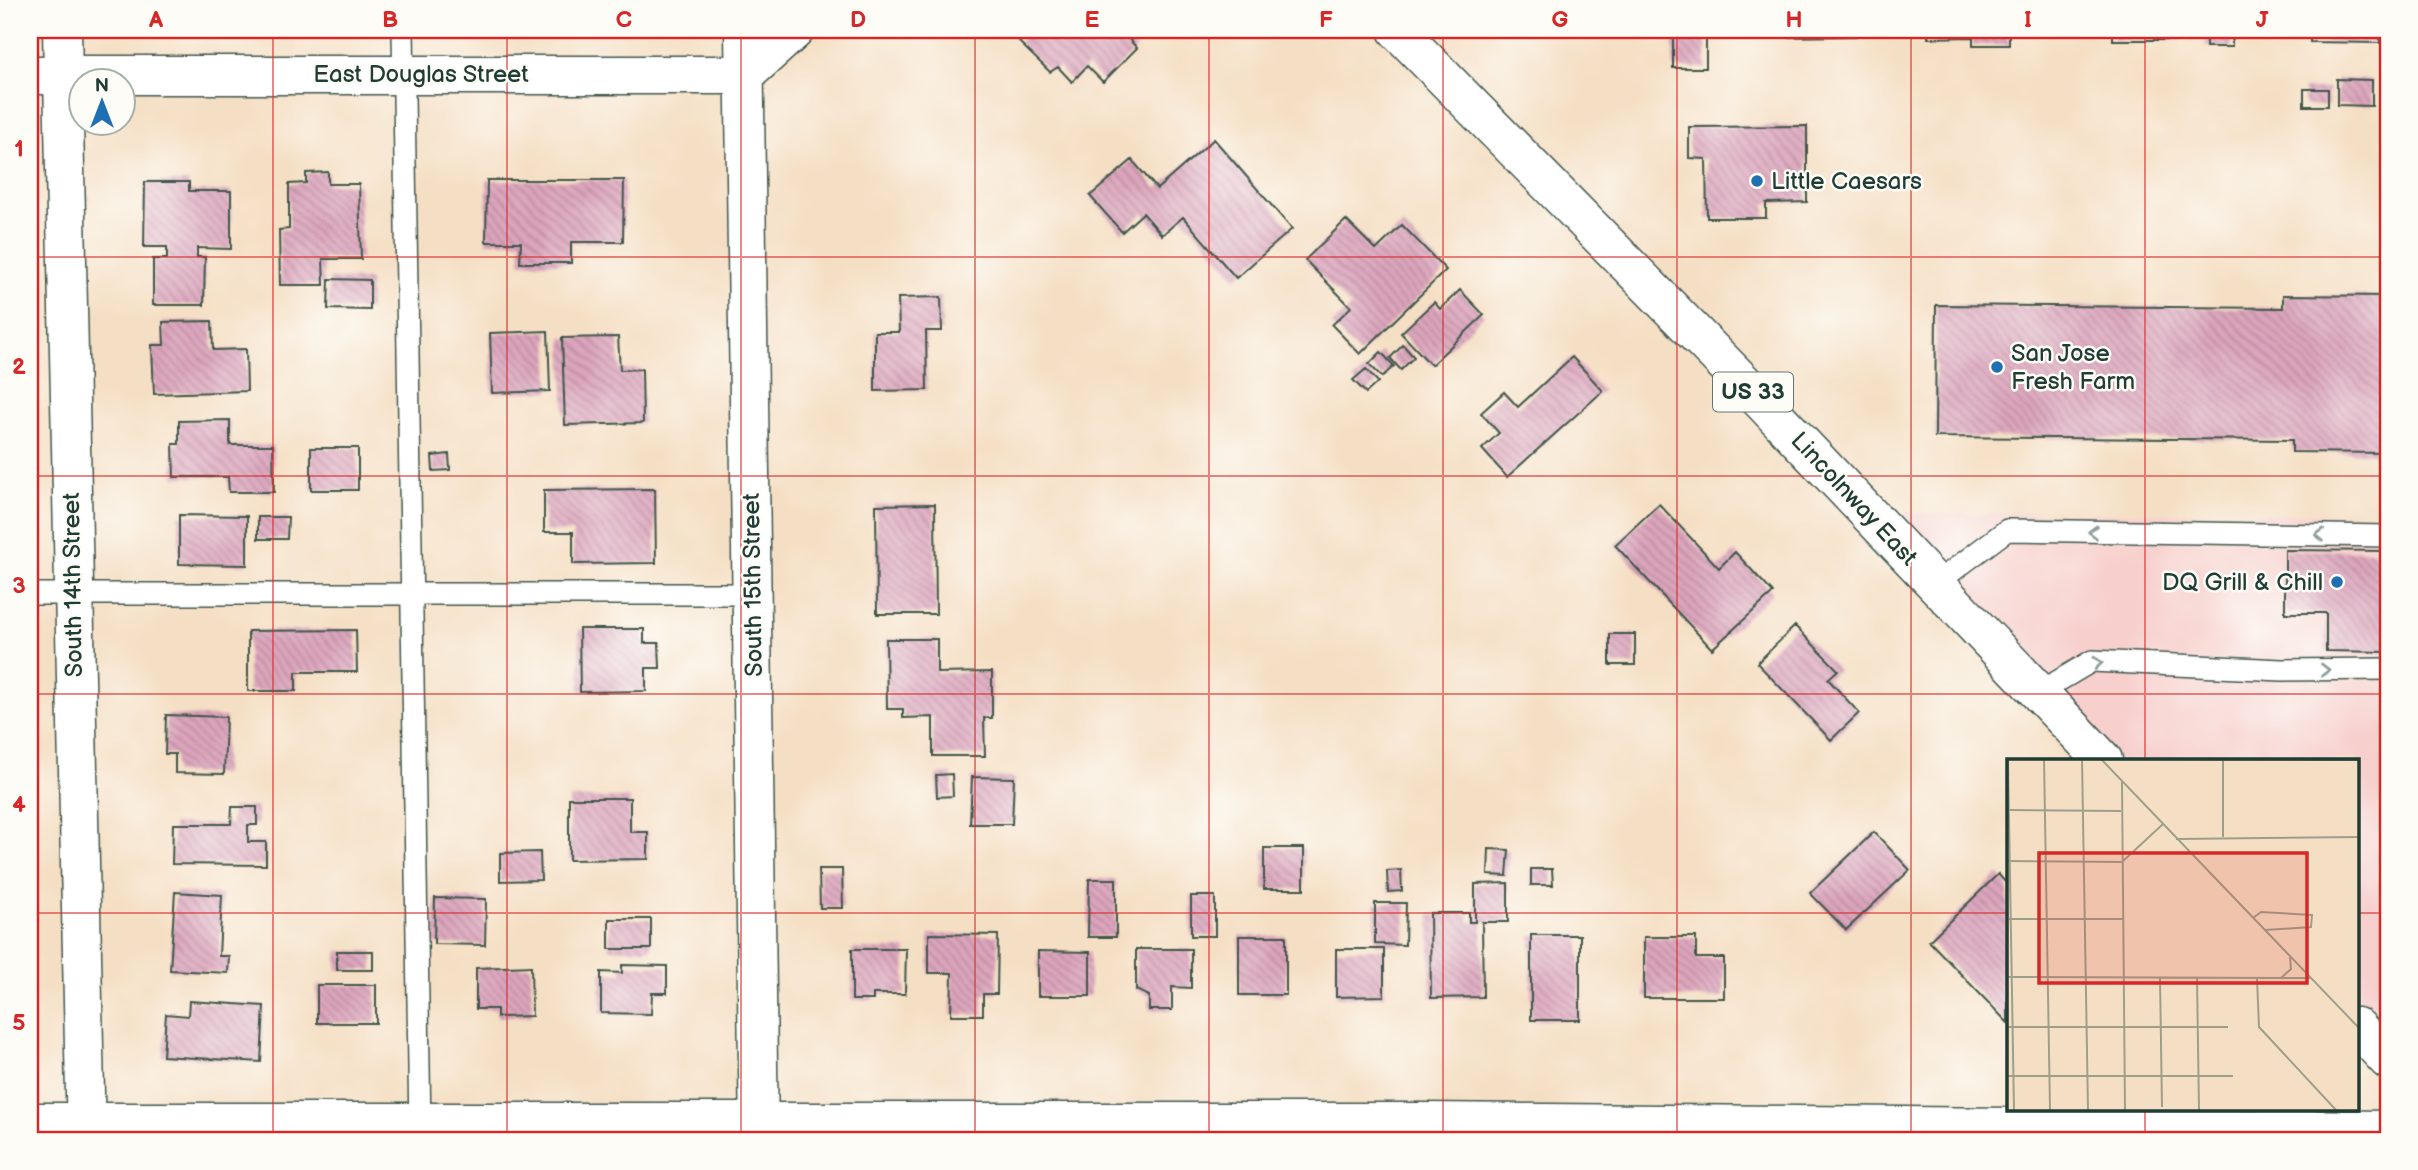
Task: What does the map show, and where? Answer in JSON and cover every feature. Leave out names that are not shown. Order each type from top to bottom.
[{"type":"main road","name":"South 14th Street","points":[[62,30],[46,75],[73,594],[86,1131]]},
{"type":"main road","name":"South 15th Street","points":[[744,30],[754,594],[759,1131]]},
{"type":"main road","points":[[745,75],[794,30]]},
{"type":"main road","name":"Lincolnway East","points":[[1397,30],[1746,385],[2101,759]]},
{"type":"main road","name":"East Douglas Street","points":[[46,75],[745,75]]},
{"type":"main road","points":[[2358,1028],[2388,1060]]},
{"type":"main road","points":[[2184,1129],[2220,1110]]},
{"type":"main road","points":[[30,1122],[86,1131],[1972,1133],[2184,1129],[2388,1130]]},
{"type":"lane","points":[[403,30],[420,1131]]},
{"type":"lane","points":[[1935,584],[2007,530],[2388,536]]},
{"type":"lane","points":[[30,594],[754,594]]},
{"type":"lane","points":[[2038,693],[2092,661],[2282,670],[2388,669]]},
{"type":"shaded area","points":[[1871,513],[2388,514],[2388,1056],[2358,1024],[2358,759],[2105,759]]},
{"type":"building","points":[[1020,30],[1121,30],[1137,48],[1103,82],[1087,66],[1072,82],[1058,67],[1050,72],[1019,42],[1026,35]]},
{"type":"building","points":[[1673,30],[1706,30],[1706,68],[1673,68]]},
{"type":"building","points":[[1779,30],[1855,30],[1855,36],[1779,37]]},
{"type":"building","points":[[1928,30],[2009,30],[2009,45],[1973,45],[1973,37],[1928,38]]},
{"type":"building","points":[[2113,30],[2181,30],[2181,40],[2113,40]]},
{"type":"building","points":[[2192,30],[2232,30],[2232,47],[2206,47],[2206,40],[2192,40]]},
{"type":"building","points":[[2310,30],[2380,30],[2380,43],[2310,42]]},
{"type":"building","points":[[2337,79],[2372,80],[2372,106],[2337,105]]},
{"type":"building","points":[[2304,89],[2328,89],[2328,106],[2304,106]]},
{"type":"building","name":"Little Caesars","points":[[1807,126],[1807,202],[1766,203],[1766,218],[1707,218],[1706,159],[1689,158],[1689,127]]},
{"type":"building","points":[[1214,139],[1292,229],[1236,278],[1183,217],[1162,235],[1143,213],[1122,232],[1090,196],[1132,160],[1157,189]]},
{"type":"building","points":[[328,172],[328,184],[359,184],[361,259],[323,259],[324,285],[280,285],[279,230],[289,229],[289,184],[306,183],[306,173]]},
{"type":"building","points":[[487,180],[624,180],[623,242],[571,242],[571,263],[520,263],[521,242],[486,242]]},
{"type":"building","points":[[145,182],[189,182],[189,191],[231,191],[231,249],[197,248],[197,257],[205,257],[204,305],[153,305],[153,259],[167,259],[167,247],[144,247]]},
{"type":"building","points":[[1346,220],[1376,250],[1402,225],[1446,270],[1360,354],[1332,325],[1351,307],[1305,260]]},
{"type":"building","points":[[329,279],[370,280],[370,310],[328,309]]},
{"type":"building","points":[[1460,290],[1484,315],[1431,365],[1401,333],[1434,302],[1440,309]]},
{"type":"building","points":[[2283,295],[2388,296],[2388,453],[2292,452],[2292,440],[1935,437],[1936,305],[2283,308]]},
{"type":"building","points":[[941,297],[942,331],[926,331],[927,390],[875,391],[875,332],[899,332],[898,298]]},
{"type":"building","points":[[212,321],[213,350],[246,349],[247,391],[154,394],[152,345],[164,345],[163,322]]},
{"type":"building","points":[[548,331],[550,391],[492,393],[490,333]]},
{"type":"building","points":[[618,337],[620,370],[642,369],[643,423],[565,425],[562,338]]},
{"type":"building","points":[[1403,345],[1414,357],[1401,370],[1390,358]]},
{"type":"building","points":[[1381,352],[1394,366],[1382,377],[1369,364]]},
{"type":"building","points":[[1572,357],[1603,391],[1507,477],[1482,449],[1499,433],[1481,413],[1504,392],[1518,407]]},
{"type":"building","points":[[1366,369],[1378,382],[1366,393],[1353,380]]},
{"type":"building","points":[[230,420],[230,445],[273,445],[274,492],[229,492],[228,477],[174,477],[173,444],[179,444],[179,421]]},
{"type":"building","points":[[311,448],[358,448],[358,490],[311,490]]},
{"type":"building","points":[[449,454],[450,470],[433,471],[432,456]]},
{"type":"building","points":[[655,489],[656,563],[573,564],[573,532],[544,532],[544,490]]},
{"type":"building","points":[[935,504],[936,614],[877,614],[876,505]]},
{"type":"building","points":[[1659,504],[1719,568],[1735,552],[1773,593],[1712,649],[1615,545]]},
{"type":"building","points":[[179,515],[247,516],[247,565],[179,564]]},
{"type":"building","points":[[258,517],[288,517],[287,539],[258,539]]},
{"type":"building","name":"DQ Grill & Chill","points":[[2285,550],[2388,551],[2388,652],[2326,651],[2326,613],[2285,613]]},
{"type":"building","points":[[1795,626],[1838,670],[1828,679],[1859,713],[1831,740],[1757,663]]},
{"type":"building","points":[[579,629],[644,629],[644,643],[659,643],[660,668],[646,668],[646,691],[580,692]]},
{"type":"building","points":[[356,630],[357,672],[296,672],[296,691],[248,691],[248,631]]},
{"type":"building","points":[[1610,634],[1635,634],[1635,665],[1610,665]]},
{"type":"building","points":[[886,639],[937,639],[937,673],[992,672],[992,718],[984,718],[985,756],[933,756],[933,717],[903,718],[903,709],[887,709]]},
{"type":"building","points":[[166,715],[226,717],[224,774],[175,773],[175,754],[165,754]]},
{"type":"building","points":[[952,774],[953,796],[937,797],[936,775]]},
{"type":"building","points":[[972,777],[1014,778],[1012,824],[970,824]]},
{"type":"building","points":[[569,798],[630,798],[630,832],[648,832],[648,859],[569,860]]},
{"type":"building","points":[[232,807],[257,807],[257,825],[248,825],[248,842],[266,842],[266,865],[172,864],[173,824],[231,824]]},
{"type":"building","points":[[1874,832],[1910,870],[1846,930],[1810,893]]},
{"type":"building","points":[[1264,848],[1304,848],[1304,889],[1264,889]]},
{"type":"building","points":[[1489,849],[1509,850],[1507,876],[1488,875]]},
{"type":"building","points":[[540,852],[541,880],[500,881],[500,853]]},
{"type":"building","points":[[819,869],[842,869],[843,908],[820,908]]},
{"type":"building","points":[[1531,869],[1552,869],[1553,885],[1531,885]]},
{"type":"building","points":[[1401,870],[1402,891],[1388,892],[1387,871]]},
{"type":"building","points":[[1998,874],[2007,884],[2007,1022],[1929,941]]},
{"type":"building","points":[[1089,879],[1116,879],[1116,937],[1088,937]]},
{"type":"building","points":[[1508,883],[1508,922],[1482,922],[1483,997],[1431,998],[1430,913],[1469,913],[1469,922],[1475,922],[1475,884]]},
{"type":"building","points":[[175,892],[222,895],[219,956],[229,956],[228,973],[170,970]]},
{"type":"building","points":[[1191,896],[1215,896],[1215,936],[1191,936]]},
{"type":"building","points":[[435,898],[486,899],[485,945],[434,944]]},
{"type":"building","points":[[1375,903],[1406,903],[1405,945],[1375,944]]},
{"type":"building","points":[[609,919],[651,919],[651,949],[609,949]]},
{"type":"building","points":[[929,934],[998,935],[997,994],[983,994],[983,1015],[951,1015],[952,973],[929,973]]},
{"type":"building","points":[[1531,935],[1580,935],[1580,1020],[1531,1020]]},
{"type":"building","points":[[1239,936],[1286,936],[1286,995],[1239,995]]},
{"type":"building","points":[[1644,937],[1696,937],[1696,958],[1724,958],[1724,998],[1644,998]]},
{"type":"building","points":[[852,949],[906,949],[905,994],[873,994],[873,1000],[852,1000]]},
{"type":"building","points":[[1136,949],[1191,949],[1191,988],[1172,987],[1172,1010],[1149,1010],[1149,996],[1136,990]]},
{"type":"building","points":[[1336,949],[1384,949],[1384,996],[1336,997]]},
{"type":"building","points":[[337,951],[373,951],[373,970],[337,970]]},
{"type":"building","points":[[1038,951],[1090,952],[1090,996],[1038,996]]},
{"type":"building","points":[[622,965],[667,966],[667,993],[652,993],[651,1014],[601,1013],[601,972],[622,973]]},
{"type":"building","points":[[531,966],[532,1016],[497,1017],[497,1009],[476,1009],[476,968]]},
{"type":"building","points":[[317,985],[376,985],[376,1023],[317,1023]]},
{"type":"building","points":[[189,1001],[264,1006],[261,1062],[163,1056],[166,1014],[188,1016]]},
{"type":"place","name":"Little Caesars","points":[[1757,181]]},
{"type":"place","name":"San Jose Fresh Farm","points":[[1997,367]]},
{"type":"place","name":"DQ Grill & Chill","points":[[2337,582]]}]
